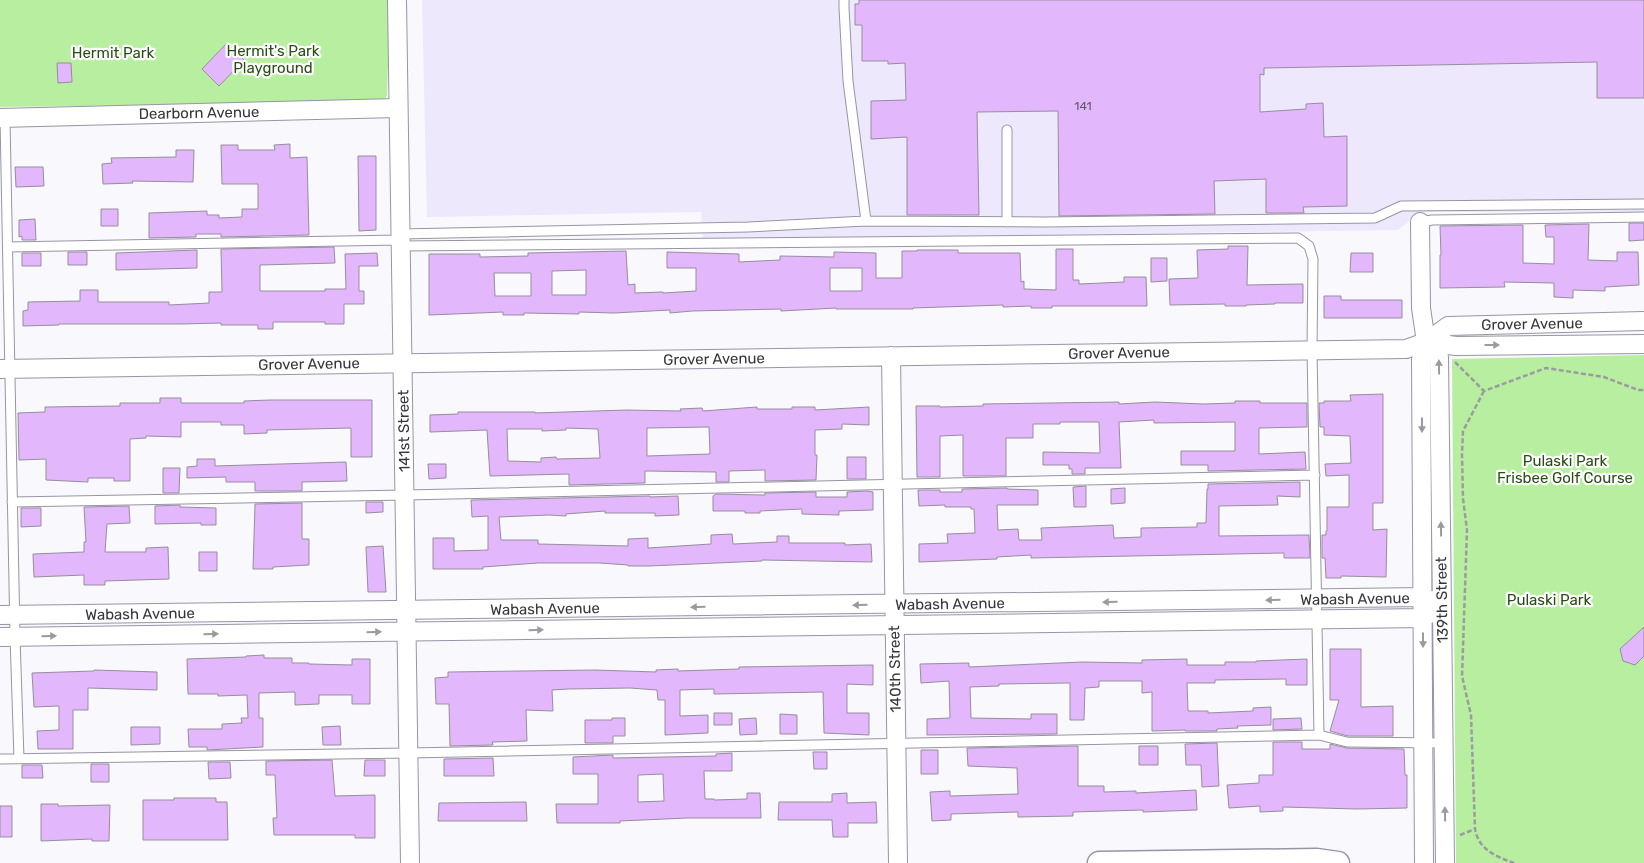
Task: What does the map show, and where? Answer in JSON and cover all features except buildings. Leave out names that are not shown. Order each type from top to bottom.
[{"type":"street","name":"141st Street","points":[[397,0],[410,863]]},
{"type":"street","name":"Dearborn Avenue","points":[[3,118],[398,108]]},
{"type":"street","name":"139th Street","points":[[1420,222],[1421,308],[1426,342],[1421,360],[1424,863]]},
{"type":"street","name":"Grover Avenue","points":[[5,369],[1406,349],[1426,342],[1448,326],[1644,321]]},
{"type":"street","name":"139th Street","points":[[1426,342],[1439,357],[1445,863]]},
{"type":"street","name":"Grover Avenue","points":[[1426,342],[1456,346],[1644,344]]},
{"type":"street","name":"140th Street","points":[[891,356],[898,863]]},
{"type":"street","name":"Wabash Avenue","points":[[7,615],[1317,600],[1423,597],[1442,606]]},
{"type":"street","name":"Wabash Avenue","points":[[7,636],[1423,618],[1442,606]]},
{"type":"street","points":[[1099,863],[1324,862]]},
{"type":"lane","points":[[844,0],[848,81],[866,221]]},
{"type":"lane","points":[[3,118],[8,247],[5,369],[12,502],[7,636],[18,759]]},
{"type":"lane","points":[[1007,130],[1007,222]]},
{"type":"lane","points":[[401,240],[866,221],[1007,222],[1374,218],[1401,206],[1644,204]]},
{"type":"lane","points":[[1420,222],[1644,216]]},
{"type":"lane","points":[[8,247],[401,240],[1298,238],[1309,246],[1313,259],[1312,350],[1316,619],[1320,735]]},
{"type":"lane","points":[[12,502],[892,485],[1315,474]]},
{"type":"lane","points":[[0,759],[1320,735],[1347,742],[1444,743]]},
{"type":"path","points":[[1452,359],[1484,391]]},
{"type":"path","points":[[1514,863],[1485,849],[1477,839],[1475,829],[1471,715],[1462,676],[1467,530],[1463,499],[1463,430],[1484,391],[1546,368],[1604,377],[1638,390],[1644,390]]},
{"type":"path","points":[[1454,837],[1475,829]]},
{"type":"shaded area","points":[[422,0],[1644,0],[1644,212],[1421,212],[1398,230],[703,239],[701,212],[427,217]]},
{"type":"green space","name":"Hermit Park","points":[[0,0],[390,0],[387,96],[384,101],[380,102],[0,107]]},
{"type":"green space","name":"Pulaski Park","points":[[1644,355],[1644,863],[1456,863],[1452,359]]},
{"type":"park label","name":"Hermit's Park Playground","points":[[273,60]]},
{"type":"park label","name":"Pulaski Park Frisbee Golf Course","points":[[1565,470]]}]
